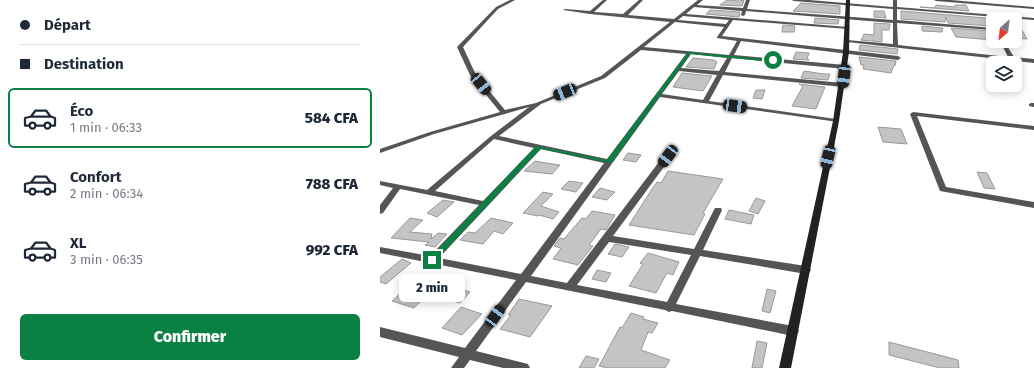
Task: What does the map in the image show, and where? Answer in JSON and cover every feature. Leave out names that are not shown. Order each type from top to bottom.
[{"type":"main road","points":[[785,368],[843,85],[849,2]]},
{"type":"street","points":[[504,113],[473,75],[460,47],[497,8],[513,0]]},
{"type":"street","points":[[590,13],[605,0]]},
{"type":"street","points":[[624,16],[641,0]]},
{"type":"street","points":[[380,151],[432,133],[539,103],[603,77],[702,0]]},
{"type":"street","points":[[742,20],[748,0]]},
{"type":"street","points":[[794,0],[849,2],[895,8],[986,15]]},
{"type":"street","points":[[895,0],[895,46]]},
{"type":"street","points":[[936,0],[1034,8]]},
{"type":"street","points":[[694,6],[986,28]]},
{"type":"street","points":[[565,10],[727,26]]},
{"type":"street","points":[[683,15],[848,28]]},
{"type":"street","points":[[1022,18],[1034,19]]},
{"type":"street","points":[[732,19],[719,37],[898,58]]},
{"type":"street","points":[[706,102],[729,56],[740,39]]},
{"type":"street","points":[[847,41],[986,56]]},
{"type":"street","points":[[640,48],[845,67]]},
{"type":"street","points":[[457,368],[689,53]]},
{"type":"street","points":[[1022,60],[1034,61]]},
{"type":"street","points":[[677,69],[843,85]]},
{"type":"street","points":[[658,95],[836,121]]},
{"type":"street","points":[[430,192],[493,137],[539,103]]},
{"type":"street","points":[[1034,128],[913,114],[943,190],[1034,205]]},
{"type":"street","points":[[493,137],[609,162]]},
{"type":"street","points":[[432,260],[538,147]]},
{"type":"street","points":[[569,288],[668,156]]},
{"type":"street","points":[[380,183],[485,204]]},
{"type":"street","points":[[380,211],[398,187]]},
{"type":"street","points":[[669,308],[718,210]]},
{"type":"street","points":[[606,238],[806,270]]},
{"type":"street","points":[[380,250],[669,308],[793,331]]},
{"type":"street","points":[[380,332],[524,368]]},
{"type":"building","points":[[727,0],[744,0],[742,6],[720,5]]},
{"type":"building","points":[[801,3],[840,6],[840,14],[793,11]]},
{"type":"building","points":[[936,5],[955,7],[955,5],[966,5],[969,11],[920,7],[935,8]]},
{"type":"building","points":[[710,10],[740,12],[739,17],[706,14]]},
{"type":"building","points":[[874,11],[884,11],[886,18],[874,17]]},
{"type":"building","points":[[901,11],[986,18],[986,26],[948,23],[946,17],[945,22],[901,19]]},
{"type":"building","points":[[815,18],[839,20],[838,24],[814,23]]},
{"type":"building","points":[[874,23],[890,24],[889,30],[882,30],[882,42],[861,40],[864,34],[874,35]]},
{"type":"building","points":[[783,25],[795,26],[794,32],[782,32]]},
{"type":"building","points":[[922,26],[943,28],[942,32],[922,31]]},
{"type":"building","points":[[951,28],[986,30],[986,39],[956,37]]},
{"type":"building","points":[[1022,30],[1027,39],[1022,39]]},
{"type":"building","points":[[860,45],[898,49],[897,54],[859,50]]},
{"type":"building","points":[[796,52],[809,53],[807,59],[809,60],[793,59]]},
{"type":"building","points":[[859,57],[896,61],[891,73],[863,69],[864,65],[861,65]]},
{"type":"building","points":[[693,58],[714,60],[717,62],[714,69],[686,67]]},
{"type":"building","points":[[804,71],[830,74],[828,80],[801,78]]},
{"type":"building","points":[[682,73],[712,76],[703,91],[673,87]]},
{"type":"building","points":[[799,84],[825,87],[816,109],[792,106],[803,86]]},
{"type":"building","points":[[756,90],[765,90],[762,99],[753,98]]},
{"type":"building","points":[[878,127],[901,129],[907,144],[883,142]]},
{"type":"building","points":[[628,153],[641,155],[636,162],[623,160]]},
{"type":"building","points":[[535,161],[560,165],[552,174],[524,171]]},
{"type":"building","points":[[668,171],[723,179],[703,213],[705,214],[694,235],[629,225],[657,182],[661,183]]},
{"type":"building","points":[[977,172],[987,173],[995,189],[984,188]]},
{"type":"building","points":[[569,181],[583,183],[576,192],[561,189]]},
{"type":"building","points":[[600,188],[615,192],[607,200],[592,197]]},
{"type":"building","points":[[543,192],[553,194],[541,206],[559,212],[553,219],[523,213]]},
{"type":"building","points":[[756,198],[765,201],[758,214],[749,211]]},
{"type":"building","points":[[443,200],[454,202],[437,217],[427,213]]},
{"type":"building","points":[[729,210],[754,215],[751,224],[725,219]]},
{"type":"building","points":[[592,211],[615,215],[606,230],[601,229],[589,245],[593,246],[578,265],[553,259],[561,248],[554,246],[560,238],[564,239],[582,218],[586,219]]},
{"type":"building","points":[[410,218],[423,220],[410,232],[432,234],[431,239],[438,233],[447,234],[435,247],[425,245],[429,242],[391,238]]},
{"type":"building","points":[[491,218],[513,223],[503,234],[494,231],[483,244],[460,240],[468,232],[475,233]]},
{"type":"building","points":[[615,244],[629,247],[622,257],[608,254]]},
{"type":"building","points":[[648,253],[679,262],[673,275],[667,273],[656,293],[629,286],[643,264],[640,263]]},
{"type":"building","points":[[402,259],[411,263],[386,284],[380,282],[380,277]]},
{"type":"building","points":[[597,270],[611,273],[606,282],[592,279]]},
{"type":"building","points":[[450,286],[470,292],[460,303],[439,297]]},
{"type":"building","points":[[767,289],[776,291],[770,313],[762,311]]},
{"type":"building","points":[[403,291],[425,297],[414,308],[392,301]]},
{"type":"building","points":[[519,299],[552,306],[530,337],[500,329],[511,315],[508,315]]},
{"type":"building","points":[[461,307],[482,314],[462,335],[442,328]]},
{"type":"building","points":[[631,313],[644,317],[643,319],[658,323],[652,333],[648,332],[641,350],[670,360],[665,368],[607,368],[599,366],[620,327],[622,328]]},
{"type":"building","points":[[757,341],[767,343],[762,368],[752,368]]},
{"type":"building","points":[[889,342],[958,360],[959,368],[940,368],[889,355]]},
{"type":"building","points":[[586,356],[599,359],[594,368],[579,368]]},
{"type":"route","points":[[432,260],[538,147],[609,162],[689,53],[773,60]]}]
